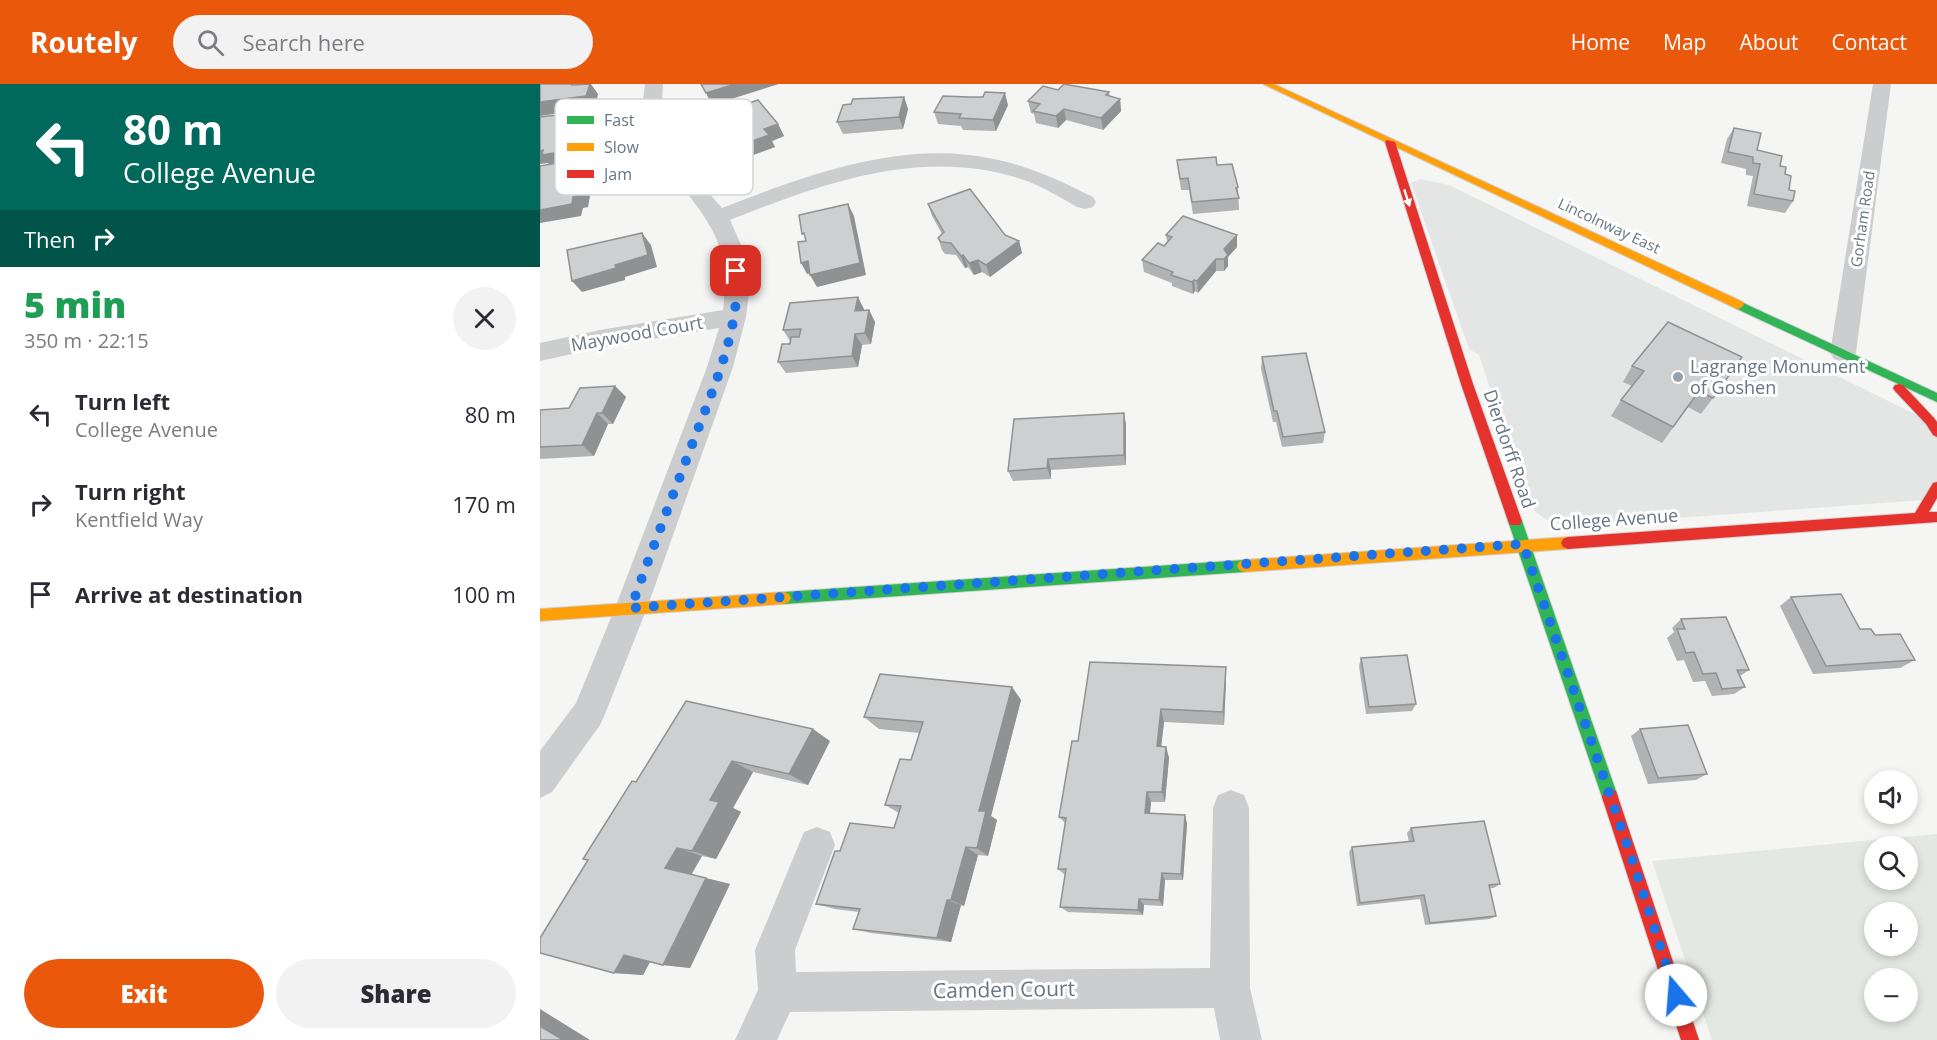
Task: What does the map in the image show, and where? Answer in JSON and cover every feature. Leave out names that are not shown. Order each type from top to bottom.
[{"type":"main road","name":"Lincolnway East","points":[[1267,84],[1937,398]]},
{"type":"main road","name":"Dierdorff Road","points":[[1390,142],[1467,384],[1633,862],[1690,1040]]},
{"type":"main road","points":[[1886,373],[1930,421],[1937,432]]},
{"type":"main road","points":[[1918,518],[1937,487]]},
{"type":"main road","name":"College Avenue","points":[[540,615],[1523,544],[1937,517]]},
{"type":"street","points":[[653,99],[654,84]]},
{"type":"street","name":"Gorham Road","points":[[1843,353],[1882,84]]},
{"type":"street","points":[[718,217],[794,187],[840,173],[900,162],[975,163],[1001,167],[1032,176],[1085,202]]},
{"type":"street","points":[[540,780],[588,714],[631,608],[720,367],[734,317],[738,285],[735,256],[718,217],[700,195]]},
{"type":"street","name":"Maywood Court","points":[[540,352],[600,339],[734,317]]},
{"type":"street","points":[[1231,808],[1230,988],[1240,1040]]},
{"type":"street","points":[[756,1040],[778,992],[775,950],[817,845]]},
{"type":"street","name":"Camden Court","points":[[778,992],[1230,988]]},
{"type":"shaded area","points":[[1420,179],[1449,185],[1937,425],[1937,499],[1568,526],[1545,519],[1535,511],[1527,499],[1479,355],[1469,349],[1411,183]]},
{"type":"shaded area","points":[[1937,834],[1937,1040],[1712,1040],[1652,861],[1864,841],[1864,890],[1918,890],[1918,836],[1916,836]]},
{"type":"building","points":[[540,84],[590,84],[586,96],[540,102]]},
{"type":"building","points":[[701,84],[735,84],[706,93]]},
{"type":"building","points":[[1064,84],[1109,92],[1106,95],[1120,99],[1101,118],[1064,109],[1056,116],[1033,111],[1040,104],[1028,101],[1043,86],[1058,90]]},
{"type":"building","points":[[985,92],[1005,93],[993,120],[959,118],[961,114],[934,112],[943,96],[983,97]]},
{"type":"building","points":[[904,97],[899,117],[837,122],[843,105],[851,104],[853,99]]},
{"type":"building","points":[[758,100],[778,124],[764,129],[769,135],[753,141],[753,102]]},
{"type":"building","points":[[555,115],[555,153],[542,155],[543,150],[540,151],[540,117]]},
{"type":"building","points":[[1734,128],[1761,133],[1757,150],[1782,156],[1780,166],[1786,167],[1785,174],[1791,176],[1789,190],[1795,191],[1793,201],[1754,194],[1760,164],[1753,163],[1753,157],[1728,152]]},
{"type":"building","points":[[1216,157],[1217,165],[1232,164],[1239,198],[1192,202],[1188,178],[1180,179],[1177,160]]},
{"type":"building","points":[[555,163],[555,195],[579,195],[573,197],[572,204],[540,210],[540,166]]},
{"type":"building","points":[[970,189],[1005,235],[1019,241],[986,265],[978,260],[969,263],[951,243],[941,242],[938,238],[944,232],[928,204]]},
{"type":"building","points":[[848,204],[860,263],[810,275],[808,261],[801,263],[798,242],[806,241],[804,233],[802,234],[799,215]]},
{"type":"building","points":[[1183,216],[1237,235],[1224,249],[1228,255],[1224,259],[1216,259],[1197,281],[1192,282],[1171,275],[1173,272],[1142,260],[1158,243],[1164,246],[1172,237],[1166,235]]},
{"type":"building","points":[[642,233],[648,255],[615,265],[616,268],[572,281],[567,250]]},
{"type":"building","points":[[858,297],[855,311],[869,310],[865,333],[855,334],[852,356],[778,362],[782,344],[790,344],[791,337],[799,337],[801,329],[783,330],[790,303]]},
{"type":"building","points":[[1668,322],[1742,357],[1713,398],[1699,391],[1673,427],[1621,400],[1644,371],[1632,366]]},
{"type":"building","points":[[1306,353],[1325,432],[1283,437],[1277,411],[1274,411],[1262,357]]},
{"type":"building","points":[[615,386],[602,413],[597,413],[582,445],[540,447],[540,410],[569,408],[580,388]]},
{"type":"building","points":[[1124,413],[1124,455],[1048,459],[1047,468],[1008,471],[1014,419]]},
{"type":"building","points":[[1841,594],[1860,629],[1871,629],[1875,635],[1900,634],[1915,660],[1826,666],[1791,597]]},
{"type":"building","points":[[1726,617],[1749,670],[1737,670],[1745,687],[1722,689],[1716,673],[1703,674],[1694,652],[1686,653],[1677,629],[1685,629],[1681,619]]},
{"type":"building","points":[[1407,655],[1416,704],[1369,707],[1361,658]]},
{"type":"building","points":[[1090,662],[1226,667],[1223,712],[1161,709],[1157,746],[1166,747],[1162,792],[1147,792],[1145,813],[1185,815],[1181,874],[1162,873],[1159,900],[1139,899],[1138,910],[1060,907],[1066,869],[1058,869],[1066,818],[1059,817],[1072,741],[1078,741]]},
{"type":"building","points":[[880,674],[1012,687],[979,811],[986,811],[977,848],[966,847],[951,900],[947,900],[937,938],[853,929],[860,909],[816,904],[835,851],[840,851],[850,823],[894,828],[901,806],[885,805],[900,759],[911,760],[923,722],[864,717]]},
{"type":"building","points":[[686,701],[813,729],[789,774],[732,761],[710,800],[719,802],[692,851],[677,848],[665,868],[706,878],[663,965],[624,955],[614,973],[540,953],[540,938],[588,860],[583,859],[632,781],[636,782]]},
{"type":"building","points":[[1688,725],[1707,774],[1658,778],[1640,729]]},
{"type":"building","points":[[1484,821],[1500,884],[1489,885],[1496,916],[1430,923],[1424,895],[1360,903],[1352,847],[1414,841],[1411,828]]},
{"type":"building","points":[[540,1026],[563,1040],[540,1040]]},
{"type":"traffic: fast","points":[[1739,305],[1937,398]]},
{"type":"traffic: fast","points":[[1515,521],[1610,797]]},
{"type":"traffic: fast","points":[[784,598],[1244,566]]},
{"type":"traffic: slow","points":[[1267,84],[1739,305]]},
{"type":"traffic: slow","points":[[1244,566],[1568,543]]},
{"type":"traffic: slow","points":[[540,615],[784,598]]},
{"type":"traffic: jam","points":[[1390,142],[1467,384],[1515,521]]},
{"type":"traffic: jam","points":[[1899,388],[1930,421],[1937,432]]},
{"type":"traffic: jam","points":[[1919,518],[1937,487]]},
{"type":"traffic: jam","points":[[1568,543],[1937,517]]},
{"type":"traffic: jam","points":[[1610,797],[1690,1040]]},
{"type":"place","name":"Lagrange Monument of Goshen","points":[[1678,377]]},
{"type":"route","points":[[736,271],[738,285],[734,317],[720,367],[631,608],[1523,544],[1633,862],[1676,995]]}]
